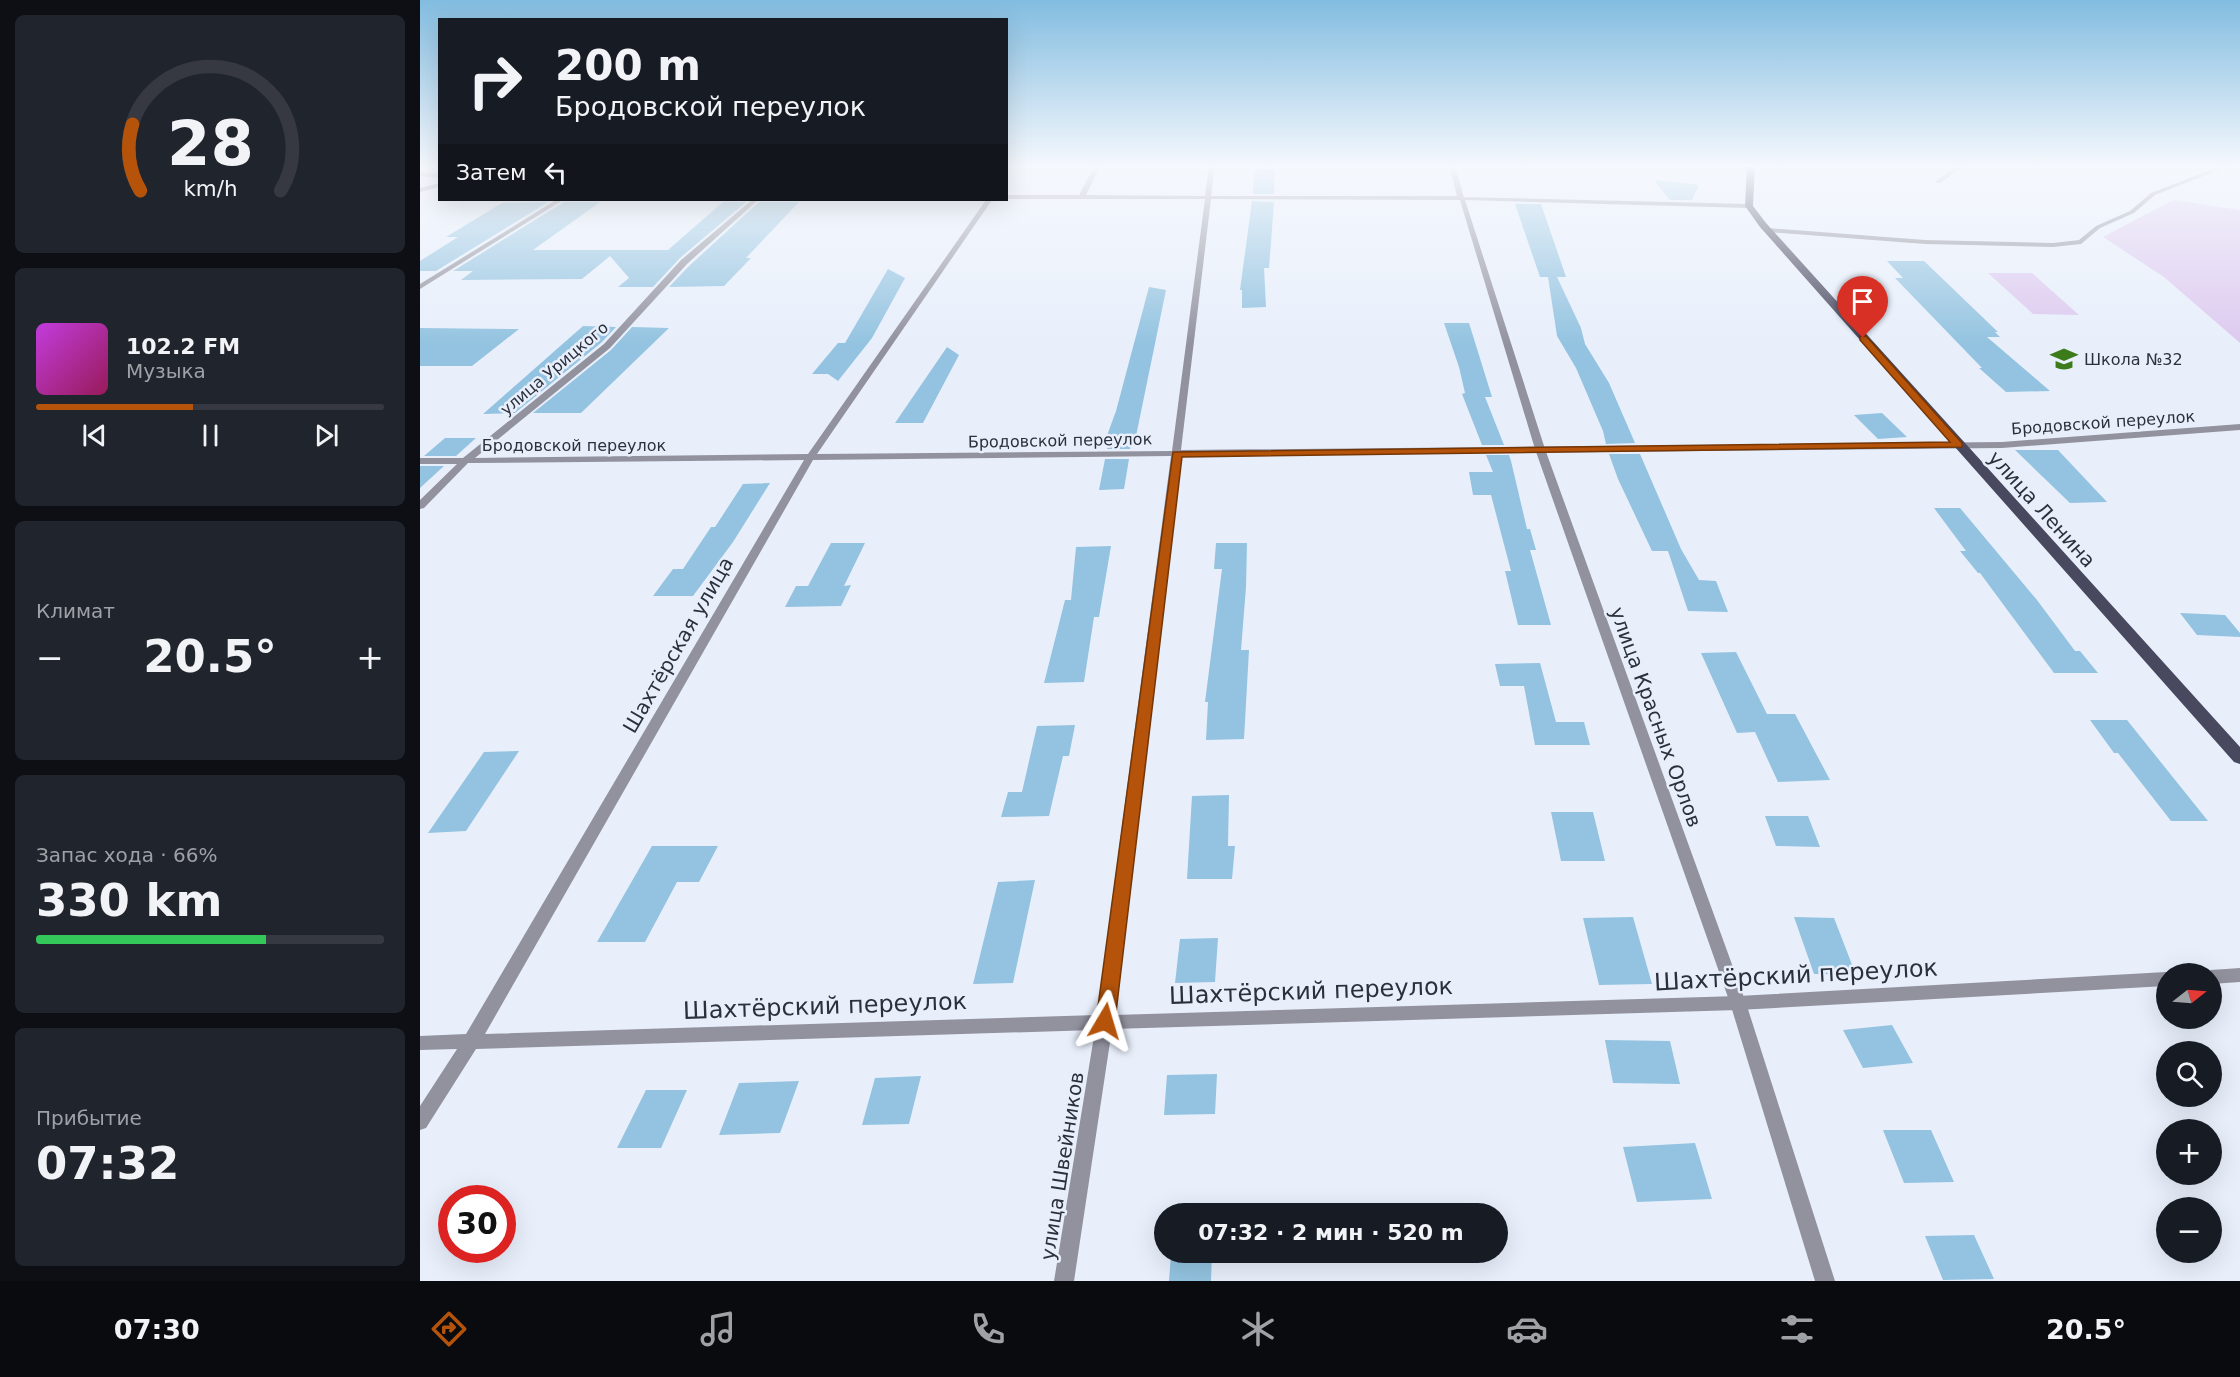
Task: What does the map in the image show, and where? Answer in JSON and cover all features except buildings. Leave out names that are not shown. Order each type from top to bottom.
[{"type":"main road","name":"улица Ленина","points":[[1764,225],[1958,445],[2240,758]]},
{"type":"street","points":[[420,287],[520,225]]},
{"type":"street","name":"улица Урицкого","points":[[420,506],[465,461],[607,346],[684,261],[727,225]]},
{"type":"street","name":"Шахтёрская улица","points":[[420,1122],[471,1042],[809,459],[972,225]]},
{"type":"street","name":"улица Швейников","points":[[1064,1281],[1105,1021],[1204,225]]},
{"type":"street","name":"улица Красных Орлов","points":[[1469,225],[1540,449],[1738,1004],[1825,1281]]},
{"type":"street","points":[[1768,230],[1925,242],[2053,245],[2081,242],[2103,225]]},
{"type":"street","name":"Бродовской переулок","points":[[420,462],[2002,445],[2240,427]]},
{"type":"street","points":[[2222,976],[2240,975]]},
{"type":"street","name":"Шахтёрский переулок","points":[[420,1043],[1738,1004],[2156,980]]},
{"type":"shaded area","points":[[2126,225],[2240,225],[2240,343],[2164,277],[2103,237]]},
{"type":"shaded area","points":[[1988,273],[2032,273],[2079,315],[2033,314]]},
{"type":"place","name":"Школа №32","points":[[2064,359]]},
{"type":"route","points":[[1105,1021],[1177,454],[1958,445],[1863,338]]}]
